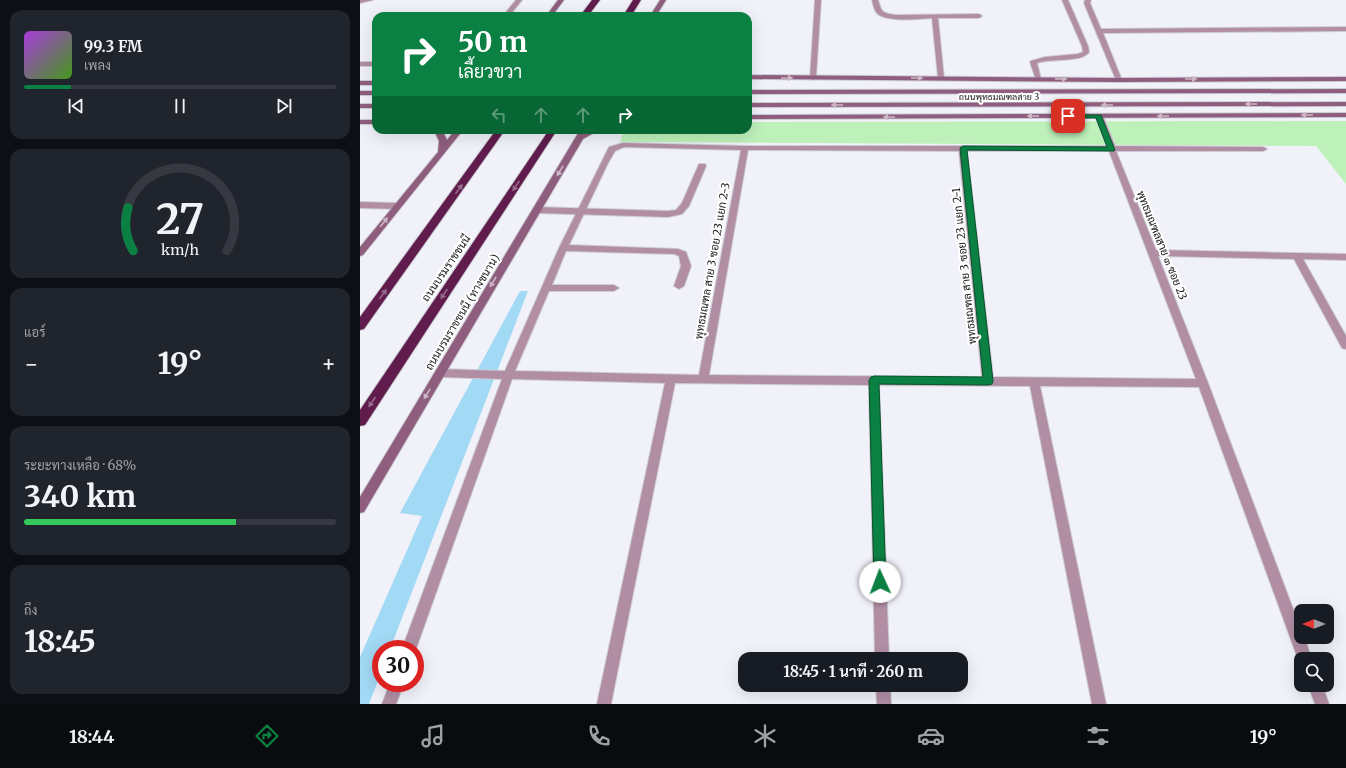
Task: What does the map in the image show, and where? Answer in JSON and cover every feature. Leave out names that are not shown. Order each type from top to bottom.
[{"type":"highway","points":[[587,12],[596,0]]},
{"type":"highway","points":[[630,12],[637,0]]},
{"type":"highway","points":[[360,326],[499,134]]},
{"type":"highway","name":"ถนนบรมราชชนนี","points":[[360,421],[550,134]]},
{"type":"main road","points":[[552,12],[561,0]]},
{"type":"main road","points":[[656,12],[663,0]]},
{"type":"main road","points":[[752,79],[1346,79]]},
{"type":"main road","points":[[360,83],[372,83]]},
{"type":"main road","name":"ถนนพุทธมณฑลสาย 3","points":[[752,92],[1346,91]]},
{"type":"main road","points":[[360,93],[372,93]]},
{"type":"main road","name":"ถนนพุทธมณฑลสาย 3","points":[[752,106],[1346,104]]},
{"type":"main road","points":[[360,106],[372,106]]},
{"type":"main road","points":[[752,118],[1346,115]]},
{"type":"main road","points":[[360,122],[372,122]]},
{"type":"main road","points":[[440,134],[443,141],[440,155]]},
{"type":"main road","points":[[360,253],[456,134]]},
{"type":"main road","name":"ถนนบรมราชชนนี (ทางขนาน)","points":[[360,508],[582,134]]},
{"type":"street","points":[[360,1],[370,0]]},
{"type":"street","points":[[509,12],[519,0]]},
{"type":"street","points":[[813,78],[818,0]]},
{"type":"street","points":[[875,0],[878,11],[882,15],[979,16]]},
{"type":"street","points":[[1038,79],[1033,62],[1046,58],[1074,57],[1084,55],[1086,52],[1085,46],[1065,0]]},
{"type":"street","points":[[1088,0],[1086,3],[1119,80]]},
{"type":"street","points":[[935,16],[941,78]]},
{"type":"street","points":[[1099,32],[1346,29]]},
{"type":"street","points":[[360,64],[372,64]]},
{"type":"street","name":"พุทธมณฑลสาย ๓ ซอย 23","points":[[1099,116],[1203,383],[1302,652]]},
{"type":"street","points":[[412,640],[507,376],[563,248],[612,149],[623,145],[745,148],[1111,150],[1263,149]]},
{"type":"street","name":"พุทธมณฑล สาย 3 ซอย 23 แยก 2-3","points":[[703,379],[745,148]]},
{"type":"street","name":"พุทธมณฑล สาย 3 ซอย 23 แยก 2-1","points":[[963,148],[988,381]]},
{"type":"street","points":[[536,210],[668,214],[679,212],[686,204],[702,166]]},
{"type":"street","points":[[360,205],[397,206]]},
{"type":"street","points":[[563,248],[675,252],[683,254],[686,266],[679,286]]},
{"type":"street","points":[[1153,253],[1346,257]]},
{"type":"street","points":[[1297,256],[1346,345]]},
{"type":"street","points":[[545,288],[614,288]]},
{"type":"street","points":[[440,373],[507,376],[671,379],[1203,383]]},
{"type":"street","points":[[604,704],[671,379]]},
{"type":"street","points":[[874,380],[882,652]]},
{"type":"street","points":[[1034,382],[1099,704]]},
{"type":"street","points":[[389,704],[394,692]]},
{"type":"street","points":[[883,692],[884,704]]},
{"type":"street","points":[[1318,692],[1322,704]]},
{"type":"green space","points":[[1346,121],[1346,184],[1316,146],[620,142],[622,135],[624,134],[752,134],[752,122]]},
{"type":"water","points":[[520,291],[528,291],[393,640],[372,640],[372,692],[374,692],[369,704],[360,704],[360,657],[422,516],[400,513]]},
{"type":"route","points":[[880,582],[874,380],[988,381],[963,148],[1111,150],[1099,116],[1068,116]]}]
